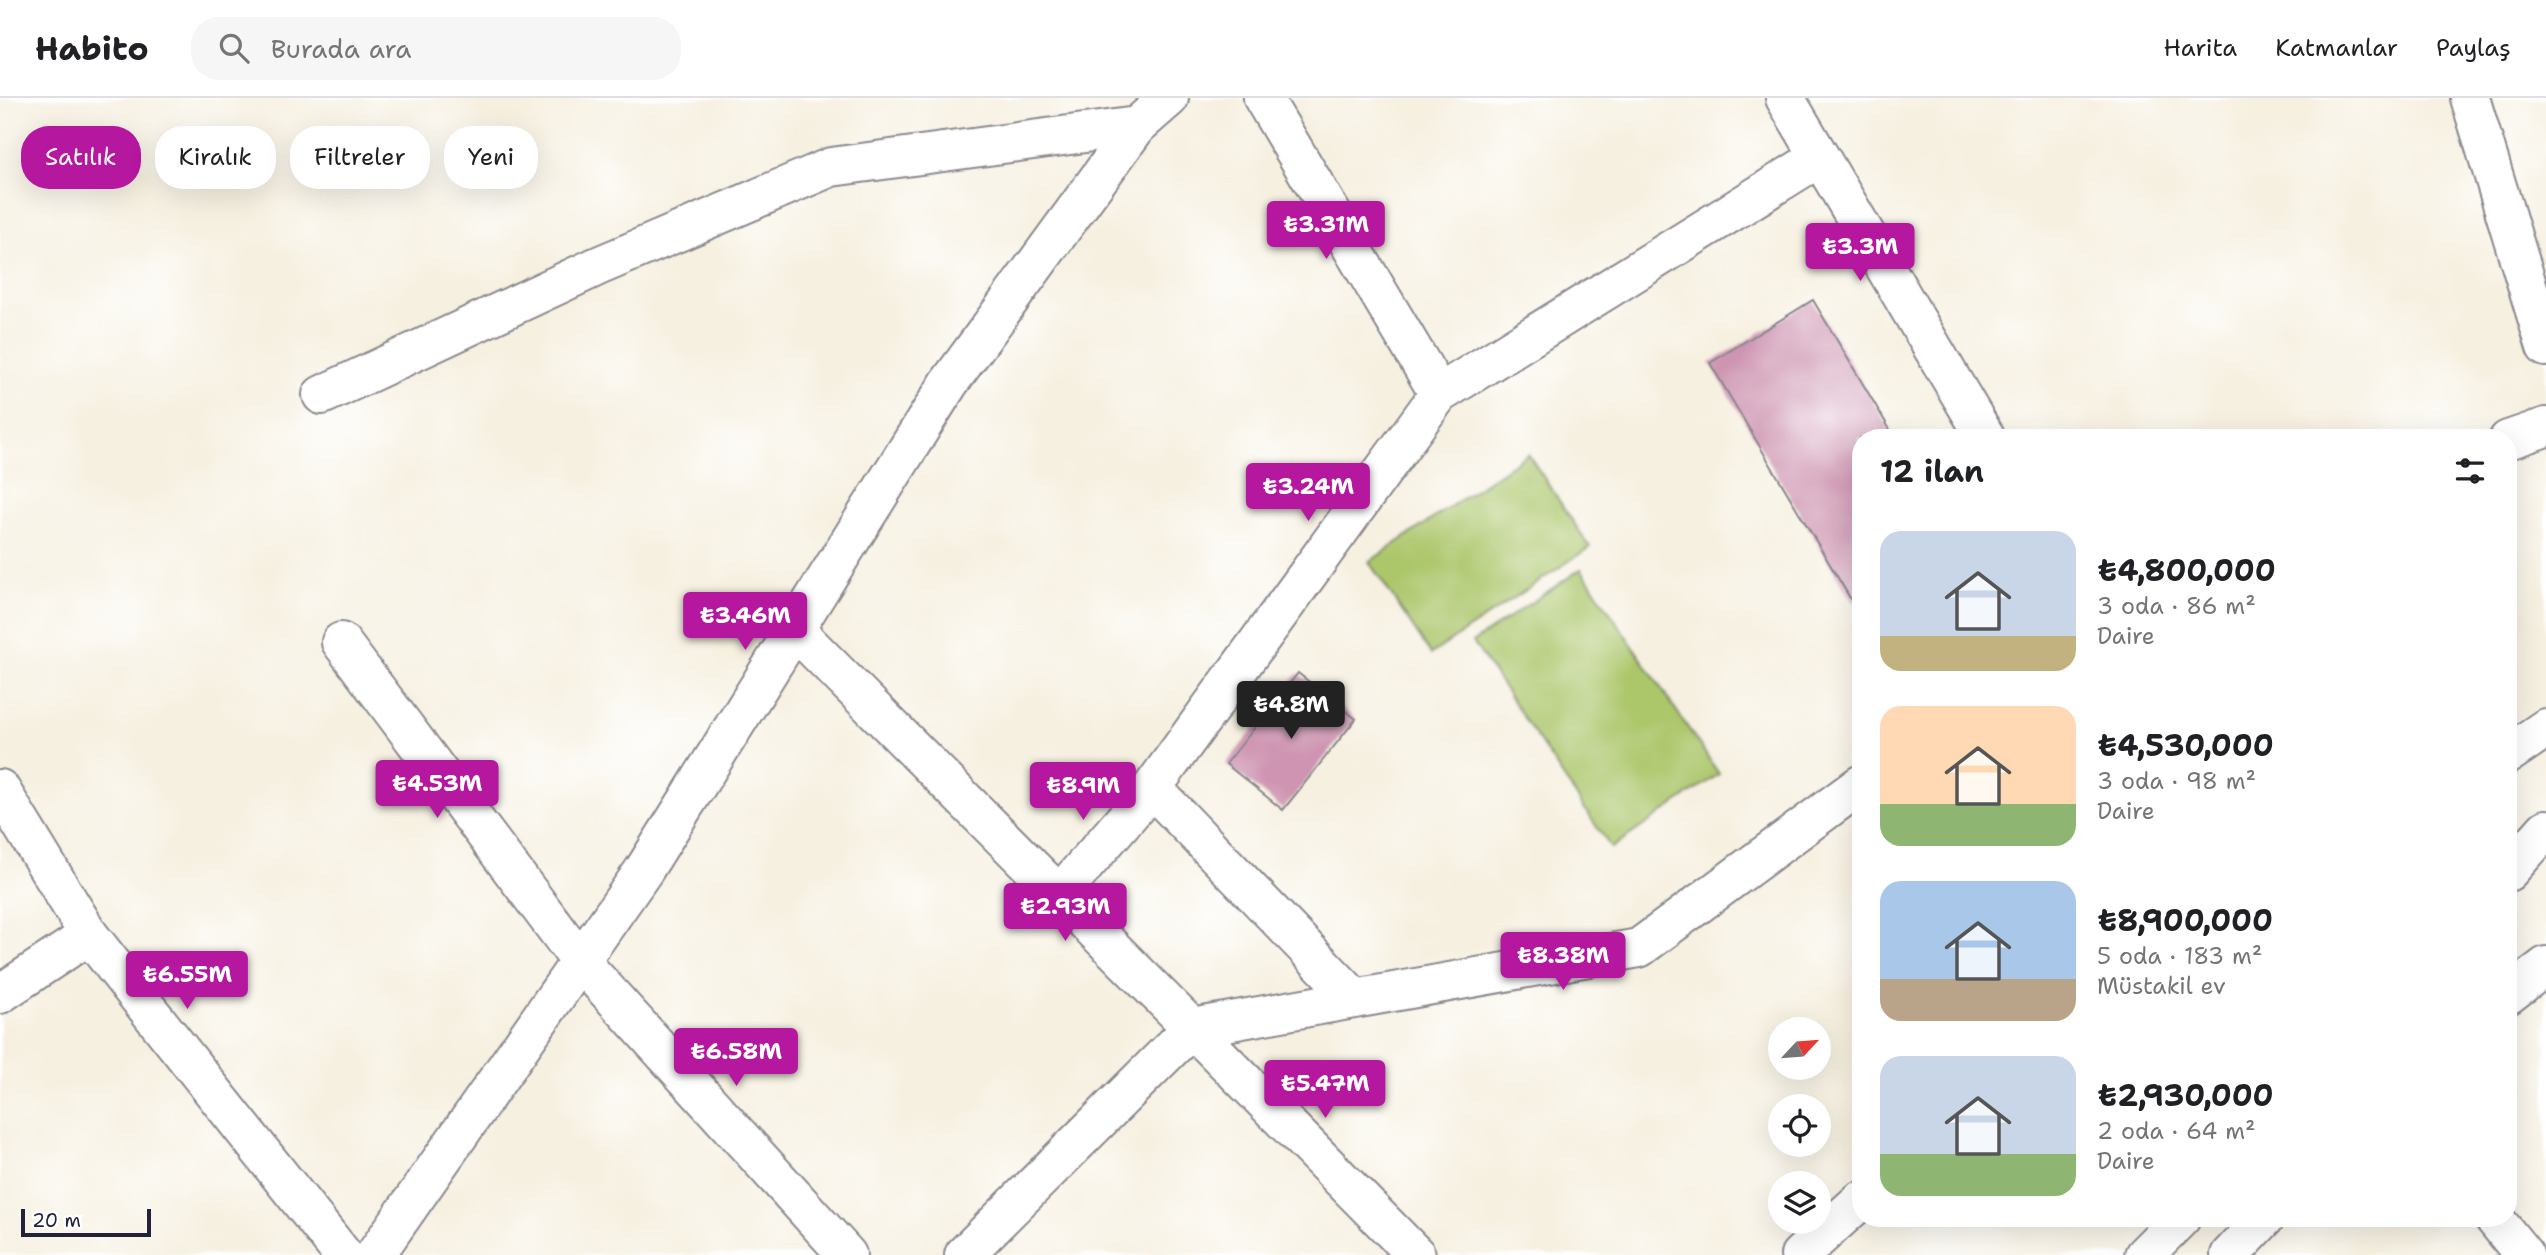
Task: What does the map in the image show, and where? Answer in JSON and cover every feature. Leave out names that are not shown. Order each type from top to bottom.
[{"type":"street","points":[[375,1255],[644,870],[948,383],[1137,126],[1169,98]]},
{"type":"street","points":[[1263,98],[1439,394]]},
{"type":"street","points":[[1785,98],[1981,429]]},
{"type":"street","points":[[2470,98],[2546,346]]},
{"type":"street","points":[[322,396],[598,266],[831,167],[1137,126]]},
{"type":"street","points":[[1059,895],[1152,788],[1439,394],[1820,157]]},
{"type":"street","points":[[2517,437],[2546,427]]},
{"type":"street","points":[[794,629],[1416,1255]]},
{"type":"street","points":[[341,642],[581,962],[847,1255]]},
{"type":"street","points":[[2517,748],[2546,728]]},
{"type":"street","points":[[1152,788],[1355,999]]},
{"type":"street","points":[[0,789],[89,935],[343,1255]]},
{"type":"street","points":[[964,1255],[1192,1028],[1639,948],[1852,791]]},
{"type":"street","points":[[2517,862],[2546,829]]},
{"type":"street","points":[[0,994],[89,935]]},
{"type":"street","points":[[2517,988],[2546,966]]},
{"type":"street","points":[[1800,1255],[1852,1208]]},
{"type":"street","points":[[2144,1255],[2171,1227]]},
{"type":"street","points":[[2230,1255],[2256,1227]]},
{"type":"street","points":[[2501,1227],[2524,1255]]},
{"type":"green space","points":[[1528,454],[1590,547],[1431,654],[1369,562]]},
{"type":"green space","points":[[1581,569],[1719,774],[1611,848],[1473,642]]},
{"type":"building","points":[[1813,300],[1890,429],[1852,429],[1852,601],[1710,363]]},
{"type":"building","points":[[1298,673],[1356,719],[1283,810],[1226,764]]}]
